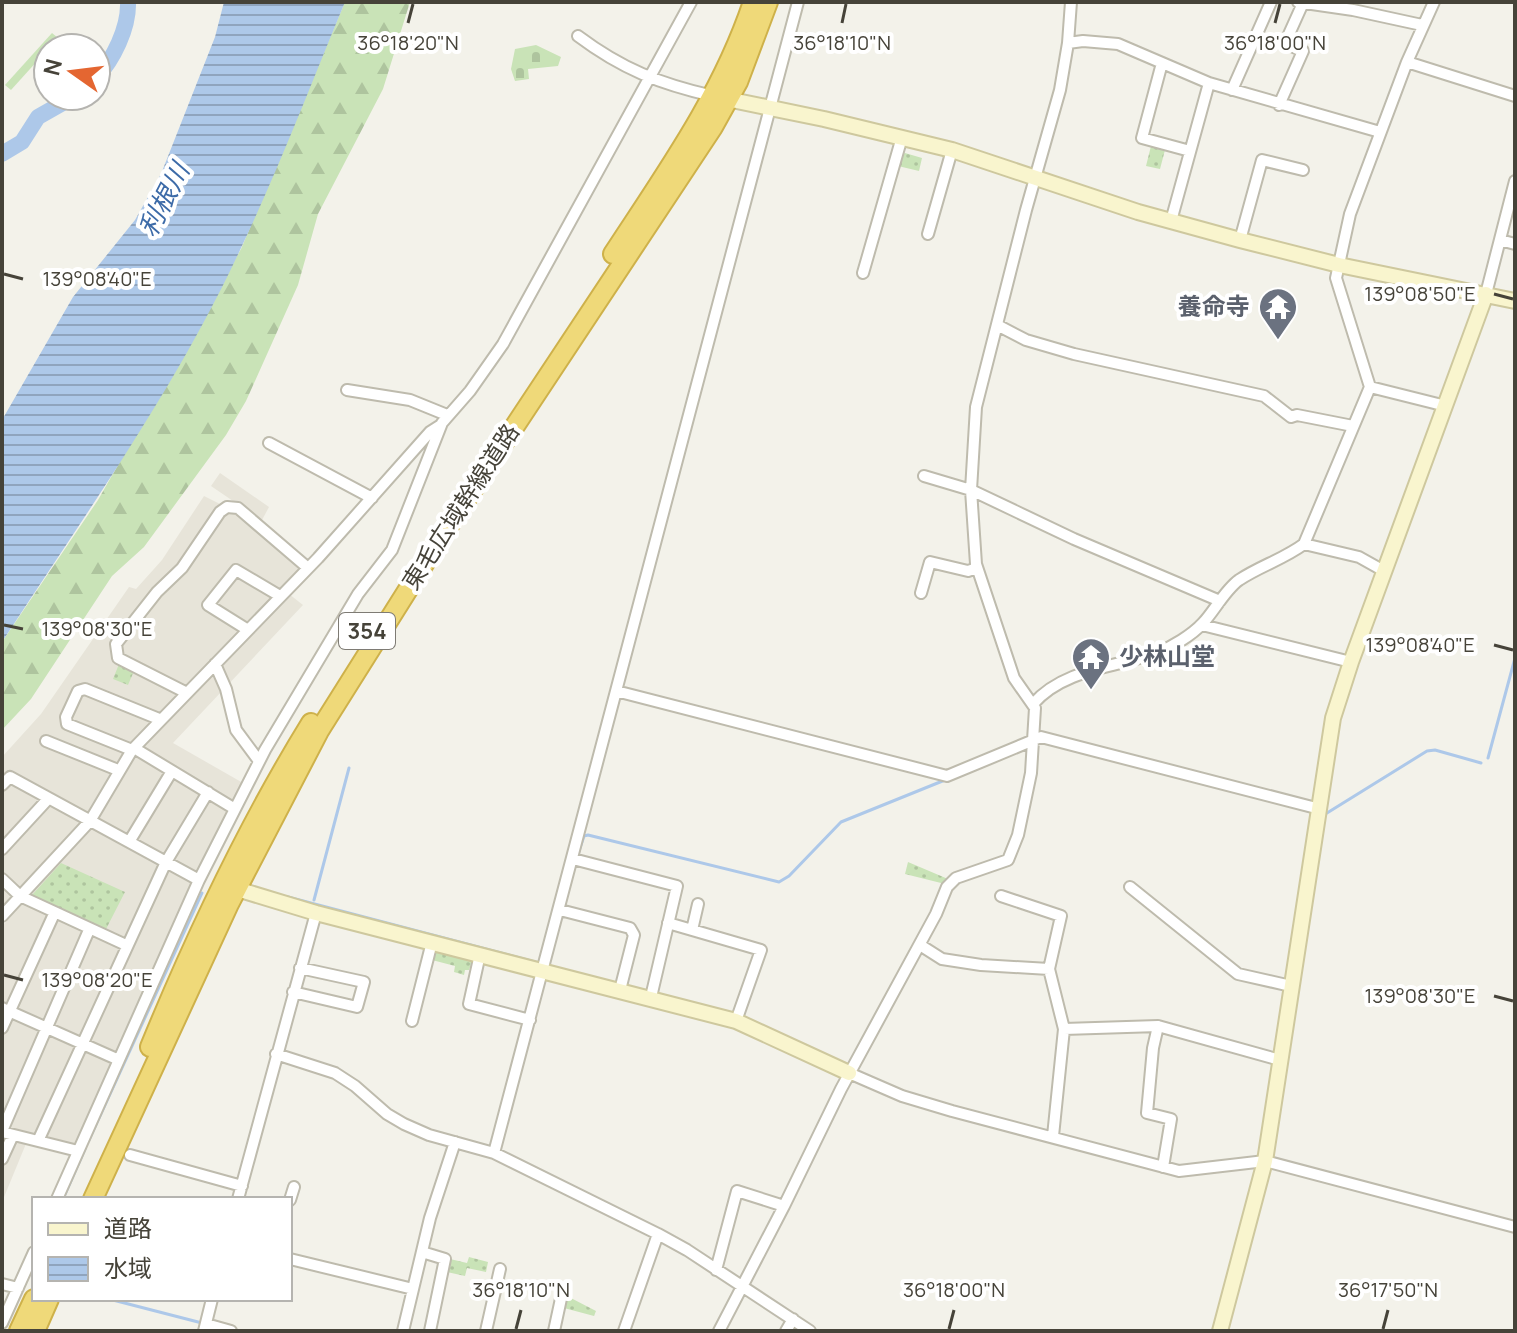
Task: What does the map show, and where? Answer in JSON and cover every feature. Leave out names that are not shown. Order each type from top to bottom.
[{"type":"highway","name":"東毛広域幹線道路","points":[[721,98],[753,2]]},
{"type":"highway","name":"東毛広域幹線道路","points":[[82,1197],[230,887],[319,731],[381,628],[685,170],[721,98],[752,48],[768,2]]},
{"type":"highway","name":"東毛広域幹線道路","points":[[94,1197],[230,887]]},
{"type":"highway","points":[[19,1331],[33,1301]]},
{"type":"highway","points":[[35,1331],[48,1301]]},
{"type":"street","points":[[2,916],[90,821],[118,770],[159,719],[308,568],[470,391],[503,344],[691,2]]},
{"type":"street","points":[[494,1153],[798,2]]},
{"type":"street","points":[[719,1331],[849,1073],[951,883],[956,878],[1008,860],[1018,835],[1031,773],[1033,704],[1014,678],[977,568],[971,490],[976,407],[1060,90],[1071,2]]},
{"type":"street","points":[[1232,90],[1271,2]]},
{"type":"street","points":[[1279,105],[1303,51],[1285,43],[1300,2],[1422,25]]},
{"type":"street","points":[[1033,704],[1043,692],[1063,679],[1160,652],[1202,625],[1237,581],[1304,544],[1370,387],[1336,285],[1350,214],[1407,62],[1434,2]]},
{"type":"street","points":[[578,36],[600,53],[649,79],[952,150],[1171,221],[1240,240],[1339,265],[1515,301]]},
{"type":"street","points":[[1068,43],[1118,44],[1209,83],[1380,132]]},
{"type":"street","points":[[1407,62],[1515,96]]},
{"type":"street","points":[[1162,63],[1142,138],[1190,151]]},
{"type":"street","points":[[1171,221],[1209,83]]},
{"type":"street","points":[[863,273],[902,137]]},
{"type":"street","points":[[928,234],[952,150]]},
{"type":"street","points":[[1240,240],[1262,160],[1303,170]]},
{"type":"street","points":[[1220,1331],[1265,1161],[1333,718],[1486,294],[1515,181]]},
{"type":"street","points":[[1500,240],[1515,244]]},
{"type":"street","points":[[999,326],[1026,340],[1074,354],[1264,396],[1291,417],[1297,415],[1353,426]]},
{"type":"street","points":[[1370,387],[1446,406]]},
{"type":"street","points":[[347,390],[410,400],[444,420]]},
{"type":"street","points":[[58,1197],[199,880],[259,761],[358,594],[392,550],[444,420]]},
{"type":"street","points":[[269,443],[372,498]]},
{"type":"street","points":[[924,476],[971,490],[1074,539],[1220,601]]},
{"type":"street","points":[[187,693],[118,658],[116,644],[157,592],[182,568],[220,512],[227,507],[238,508],[308,568]]},
{"type":"street","points":[[1304,544],[1359,557],[1384,571]]},
{"type":"street","points":[[921,593],[930,562],[968,571],[977,568]]},
{"type":"street","points":[[248,630],[208,605],[236,570],[280,596]]},
{"type":"street","points":[[1202,625],[1351,662]]},
{"type":"street","points":[[215,664],[226,689],[236,730],[259,761]]},
{"type":"street","points":[[159,719],[85,689],[78,691],[66,717],[67,724],[133,749],[235,809]]},
{"type":"street","points":[[616,691],[947,776],[1041,737],[1320,809]]},
{"type":"street","points":[[46,741],[118,770]]},
{"type":"street","points":[[129,842],[172,771]]},
{"type":"street","points":[[2,785],[10,777],[199,880]]},
{"type":"street","points":[[38,1141],[166,862],[208,792]]},
{"type":"street","points":[[2,849],[48,799]]},
{"type":"street","points":[[573,859],[677,886],[651,997]]},
{"type":"street","points":[[2,879],[20,896],[126,945]]},
{"type":"street","points":[[230,887],[316,913],[736,1021],[902,1096],[1163,1167],[1179,1171],[1265,1161],[1515,1227]]},
{"type":"street","points":[[1130,887],[1238,974],[1291,986]]},
{"type":"street","points":[[1001,896],[1061,916],[1049,969],[1064,1029],[1053,1136]]},
{"type":"street","points":[[692,930],[698,904]]},
{"type":"street","points":[[560,910],[630,928],[634,935],[620,990]]},
{"type":"street","points":[[239,1197],[316,913]]},
{"type":"street","points":[[2,1028],[6,1010],[54,914]]},
{"type":"street","points":[[668,923],[761,950],[736,1021]]},
{"type":"street","points":[[2,1159],[6,1133],[89,930]]},
{"type":"street","points":[[412,1021],[432,942]]},
{"type":"street","points":[[920,945],[942,959],[1049,969]]},
{"type":"street","points":[[480,954],[469,1004],[530,1020]]},
{"type":"street","points":[[293,992],[357,1007],[364,982],[300,968]]},
{"type":"street","points":[[6,1010],[119,1060]]},
{"type":"street","points":[[1064,1029],[1158,1026],[1280,1060]]},
{"type":"street","points":[[1158,1026],[1147,1113],[1171,1119],[1163,1167]]},
{"type":"street","points":[[276,1054],[335,1073],[404,1124],[429,1135],[494,1153],[658,1234],[810,1331]]},
{"type":"street","points":[[6,1133],[78,1151]]},
{"type":"street","points":[[403,1331],[422,1252],[455,1142]]},
{"type":"street","points":[[130,1155],[242,1186]]},
{"type":"street","points":[[291,1197],[294,1187]]},
{"type":"street","points":[[716,1270],[737,1191],[784,1206]]},
{"type":"street","points":[[624,1331],[658,1234]]},
{"type":"street","points":[[422,1252],[445,1259],[430,1331]]},
{"type":"street","points":[[2,1323],[32,1256]]},
{"type":"street","points":[[292,1259],[413,1289]]},
{"type":"street","points":[[486,1331],[500,1269]]},
{"type":"street","points":[[2,1284],[18,1288]]},
{"type":"street","points":[[554,1331],[562,1294]]},
{"type":"street","points":[[210,1301],[205,1328],[231,1331]]},
{"type":"street","points":[[786,1331],[793,1319]]},
{"type":"shaded area","points":[[220,473],[269,507],[262,520],[304,559],[312,559],[155,718],[119,759],[84,818],[2,907],[2,757],[41,714],[129,587],[136,589],[162,560],[204,496],[220,504],[233,501],[211,486]]},
{"type":"shaded area","points":[[289,594],[303,605],[173,743],[243,783],[190,888],[76,1144],[71,1146],[30,1134],[2,1202],[2,926],[87,832],[122,769],[163,722]]},
{"type":"green space","points":[[345,2],[410,2],[383,89],[318,214],[298,285],[246,401],[226,435],[144,547],[112,576],[31,699],[2,730],[2,642],[98,500],[241,249]]},
{"type":"green space","points":[[536,45],[561,57],[558,66],[528,69],[529,79],[515,81],[511,69],[515,49]]},
{"type":"green space","points":[[32,55],[32,67],[11,90],[5,85]]},
{"type":"green space","points":[[1151,146],[1165,150],[1160,169],[1146,166]]},
{"type":"green space","points":[[905,153],[922,158],[919,171],[898,166],[900,156]]},
{"type":"green space","points":[[119,664],[134,671],[128,685],[113,679]]},
{"type":"green space","points":[[908,862],[948,879],[945,884],[905,874]]},
{"type":"green space","points":[[61,863],[125,892],[105,931],[33,898],[32,895]]},
{"type":"green space","points":[[438,952],[469,958],[472,961],[469,970],[465,970],[464,975],[454,972],[455,966],[432,960],[433,954]]},
{"type":"green space","points":[[469,1257],[488,1262],[486,1272],[467,1268],[465,1276],[447,1272],[450,1259],[467,1263]]},
{"type":"green space","points":[[567,1296],[596,1311],[594,1316],[564,1308]]},
{"type":"water","name":"利根川","points":[[224,2],[345,2],[268,187],[216,300],[129,449],[2,642],[2,420],[73,297],[135,220],[161,174],[215,37]]},
{"type":"waterway","points":[[112,55],[126,22],[128,2]]},
{"type":"waterway","points":[[2,154],[22,142],[38,117],[47,112]]},
{"type":"waterway","points":[[1488,758],[1515,658]]},
{"type":"waterway","points":[[1327,813],[1427,751],[1435,750],[1481,763]]},
{"type":"waterway","points":[[314,900],[349,768]]},
{"type":"waterway","points":[[578,854],[584,836],[588,835],[779,882],[789,876],[841,822],[945,780]]},
{"type":"waterway","points":[[89,1140],[202,893]]},
{"type":"waterway","points":[[288,897],[539,963]]},
{"type":"waterway","points":[[551,956],[560,921]]},
{"type":"waterway","points":[[64,1197],[85,1149]]},
{"type":"waterway","points":[[117,1301],[202,1323]]},
{"type":"place","name":"養命寺","points":[[1278,341]]},
{"type":"place","name":"少林山堂","points":[[1091,691]]}]
